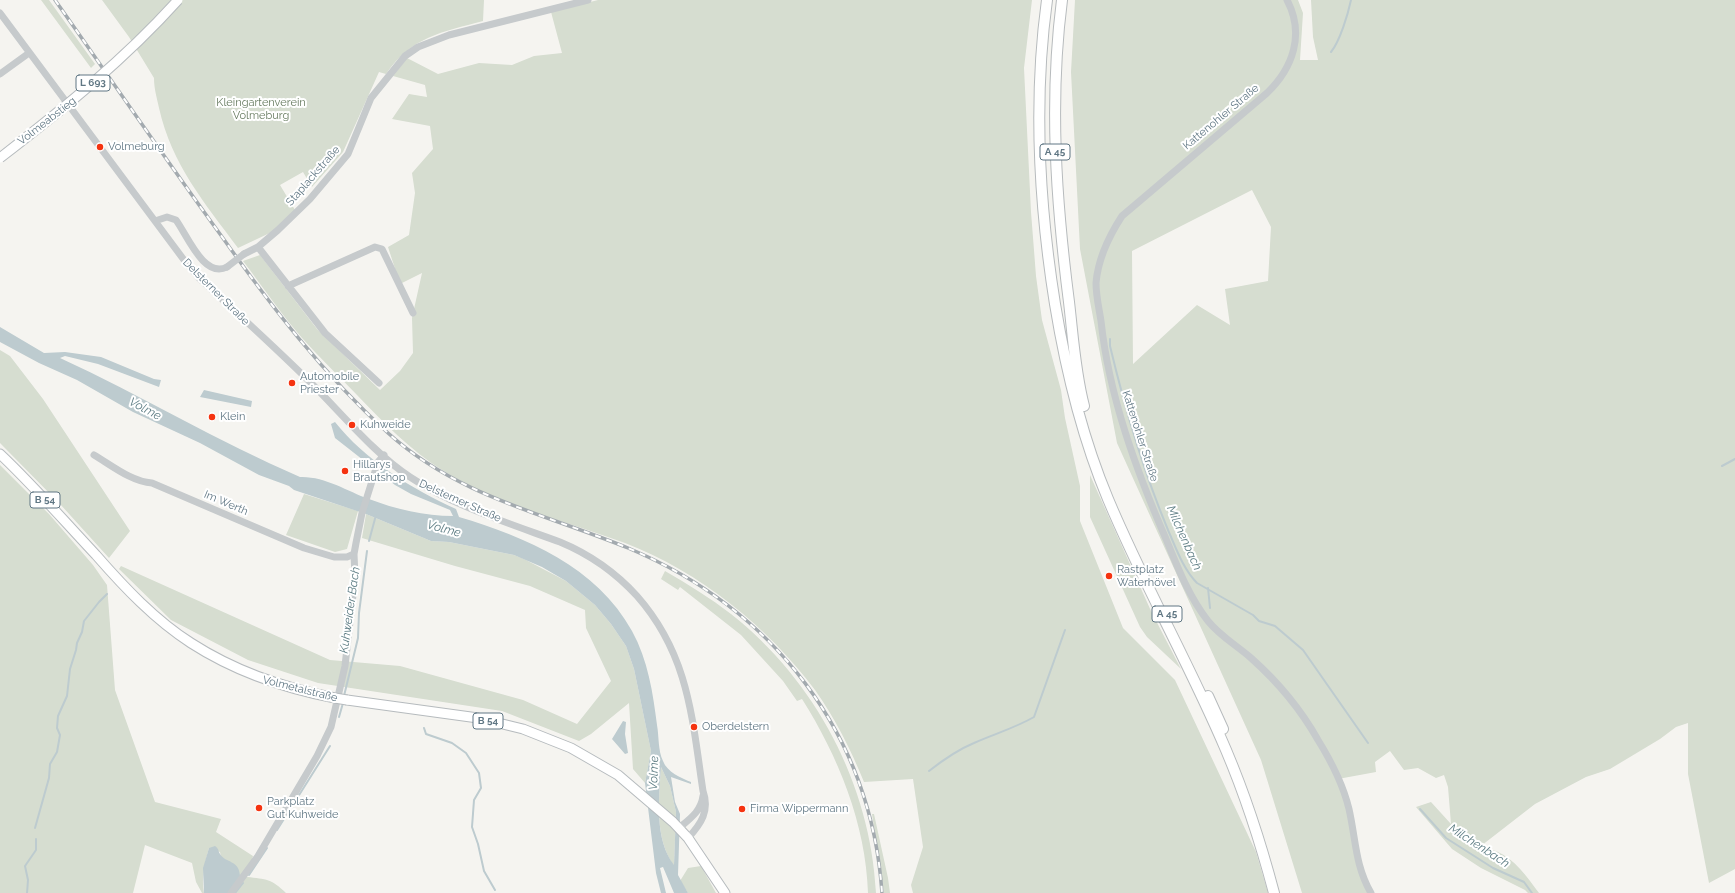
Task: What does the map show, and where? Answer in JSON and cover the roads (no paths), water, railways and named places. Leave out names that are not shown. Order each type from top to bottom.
[{"type":"highway","name":"A 45","points":[[1047,0],[1040,88],[1040,170],[1045,230],[1056,307],[1071,386],[1079,415],[1107,496],[1134,558],[1225,749],[1258,836],[1274,893]]},
{"type":"highway","name":"A 45","points":[[1062,0],[1056,67],[1054,134],[1060,230],[1080,394],[1087,422],[1113,494],[1143,564],[1232,747],[1262,830],[1280,893]]},
{"type":"main road","name":"Volmeabstieg","points":[[0,158],[86,89],[156,24],[178,0]]},
{"type":"main road","name":"Volmetalstraße","points":[[0,454],[25,478],[88,548],[154,614],[190,643],[228,664],[257,678],[301,692],[347,700],[478,718],[529,731],[556,741],[598,762],[618,775],[643,795],[679,828]]},
{"type":"main road","name":"B 54","points":[[679,828],[688,838],[725,893]]},
{"type":"street","name":"Staplackstraße","points":[[155,221],[167,217],[176,220],[203,262],[218,270],[227,267],[244,254],[258,247],[310,199],[348,154],[371,98],[405,56],[418,47],[449,35],[588,0]]},
{"type":"street","name":"Kattenohler Straße","points":[[1287,0],[1294,16],[1296,37],[1293,55],[1284,74],[1267,93],[1122,216],[1109,239],[1101,260],[1097,278],[1097,293],[1107,360],[1123,422],[1138,470],[1173,556],[1208,621],[1223,636],[1248,655],[1280,685],[1297,706],[1318,739],[1336,773],[1344,794],[1350,815],[1358,866],[1371,893]]},
{"type":"street","name":"Delsterner Straße","points":[[0,13],[155,221],[200,278],[280,353],[384,455],[409,477],[436,492],[572,548],[604,566],[632,590],[658,622],[672,648],[682,673],[691,709],[706,805],[704,816],[688,838]]},
{"type":"street","points":[[0,74],[29,53]]},
{"type":"street","points":[[258,247],[325,333],[379,383]]},
{"type":"street","points":[[288,286],[375,247],[382,249],[413,313]]},
{"type":"street","name":"Im Werth","points":[[94,455],[128,474],[304,548],[334,557],[347,557],[354,554]]},
{"type":"street","points":[[231,893],[258,856],[326,739],[341,690],[345,666],[355,577],[354,554],[362,513],[378,462],[384,455]]},
{"type":"street","name":"Delsterner Straße","points":[[679,828],[692,817],[700,807],[703,791]]},
{"type":"water","name":"Volme","points":[[0,327],[44,353],[65,352],[101,357],[154,379],[161,380],[159,387],[98,364],[65,356],[60,358],[120,387],[239,449],[300,477],[309,477],[327,481],[369,499],[400,509],[432,515],[453,516],[450,510],[411,494],[395,485],[335,438],[331,424],[335,422],[360,449],[375,461],[406,483],[456,509],[459,517],[509,534],[534,545],[580,572],[600,589],[617,609],[638,642],[646,665],[654,701],[661,757],[665,765],[671,771],[691,782],[691,784],[671,777],[675,802],[680,814],[678,875],[688,893],[674,893],[663,867],[660,868],[666,893],[661,893],[656,873],[645,783],[651,751],[634,669],[626,646],[611,624],[595,605],[566,581],[542,567],[514,555],[449,542],[431,541],[366,514],[294,490],[289,486],[259,475],[200,443],[133,412],[77,380],[39,363],[0,342]],"holes":[[[661,767],[670,786],[676,812],[674,865],[663,843],[659,818]]]},
{"type":"water","points":[[204,390],[252,401],[251,407],[200,397]]},
{"type":"water","points":[[623,721],[626,722],[625,734],[628,753],[625,754],[612,739]]},
{"type":"water","points":[[215,846],[223,857],[235,864],[239,871],[240,876],[228,893],[204,893],[203,868],[209,848]]},
{"type":"waterway","name":"Milchenbach","points":[[1331,52],[1346,20],[1351,0]]},
{"type":"waterway","name":"Milchenbach","points":[[1110,339],[1110,346],[1135,439],[1168,530],[1180,558],[1188,571],[1197,583],[1253,615],[1259,621],[1275,626],[1303,650],[1368,743]]},
{"type":"waterway","points":[[1722,466],[1735,459]]},
{"type":"waterway","name":"Kuhweider Bach","points":[[369,541],[376,515]]},
{"type":"waterway","name":"Kuhweider Bach","points":[[344,696],[358,638],[359,613],[367,551]]},
{"type":"waterway","points":[[1208,588],[1210,608]]},
{"type":"waterway","points":[[35,828],[49,778],[50,764],[57,752],[60,735],[57,728],[58,716],[67,696],[70,669],[77,643],[82,632],[84,621],[107,594]]},
{"type":"waterway","points":[[929,771],[962,749],[1034,717],[1065,630]]},
{"type":"waterway","name":"Kuhweider Bach","points":[[339,717],[343,703]]},
{"type":"waterway","points":[[424,728],[426,734],[452,743],[466,753],[479,773],[481,788],[474,800],[472,827],[478,844],[484,871],[495,890]]},
{"type":"waterway","name":"Kuhweider Bach","points":[[277,830],[330,746]]},
{"type":"waterway","name":"Milchenbach","points":[[1420,809],[1446,838],[1493,868],[1524,882],[1532,893]]},
{"type":"waterway","points":[[27,893],[28,880],[25,866],[36,850],[36,839]]},
{"type":"waterway","name":"Kuhweider Bach","points":[[249,875],[267,848]]},
{"type":"waterway","name":"Kuhweider Bach","points":[[235,893],[243,883]]},
{"type":"railway","points":[[55,0],[199,205],[278,313],[320,363],[388,433],[415,455],[444,473],[473,488],[533,513],[628,548],[680,574],[727,605],[769,642],[805,683],[835,730],[858,780],[874,835],[882,893]]},
{"type":"place","name":"Volmeburg","points":[[100,147]]},
{"type":"place","name":"Automobile Priester","points":[[292,383]]},
{"type":"place","name":"Klein","points":[[212,417]]},
{"type":"place","name":"Kuhweide","points":[[352,425]]},
{"type":"place","name":"Hillarys Brautshop","points":[[345,471]]},
{"type":"place","name":"Rastplatz Waterhövel","points":[[1109,576]]},
{"type":"place","name":"Oberdelstern","points":[[694,727]]},
{"type":"place","name":"Parkplatz Gut Kuhweide","points":[[259,808]]},
{"type":"place","name":"Firma Wippermann","points":[[742,809]]},
{"type":"park label","name":"Kleingartenverein Volmeburg","points":[[261,109]]}]
